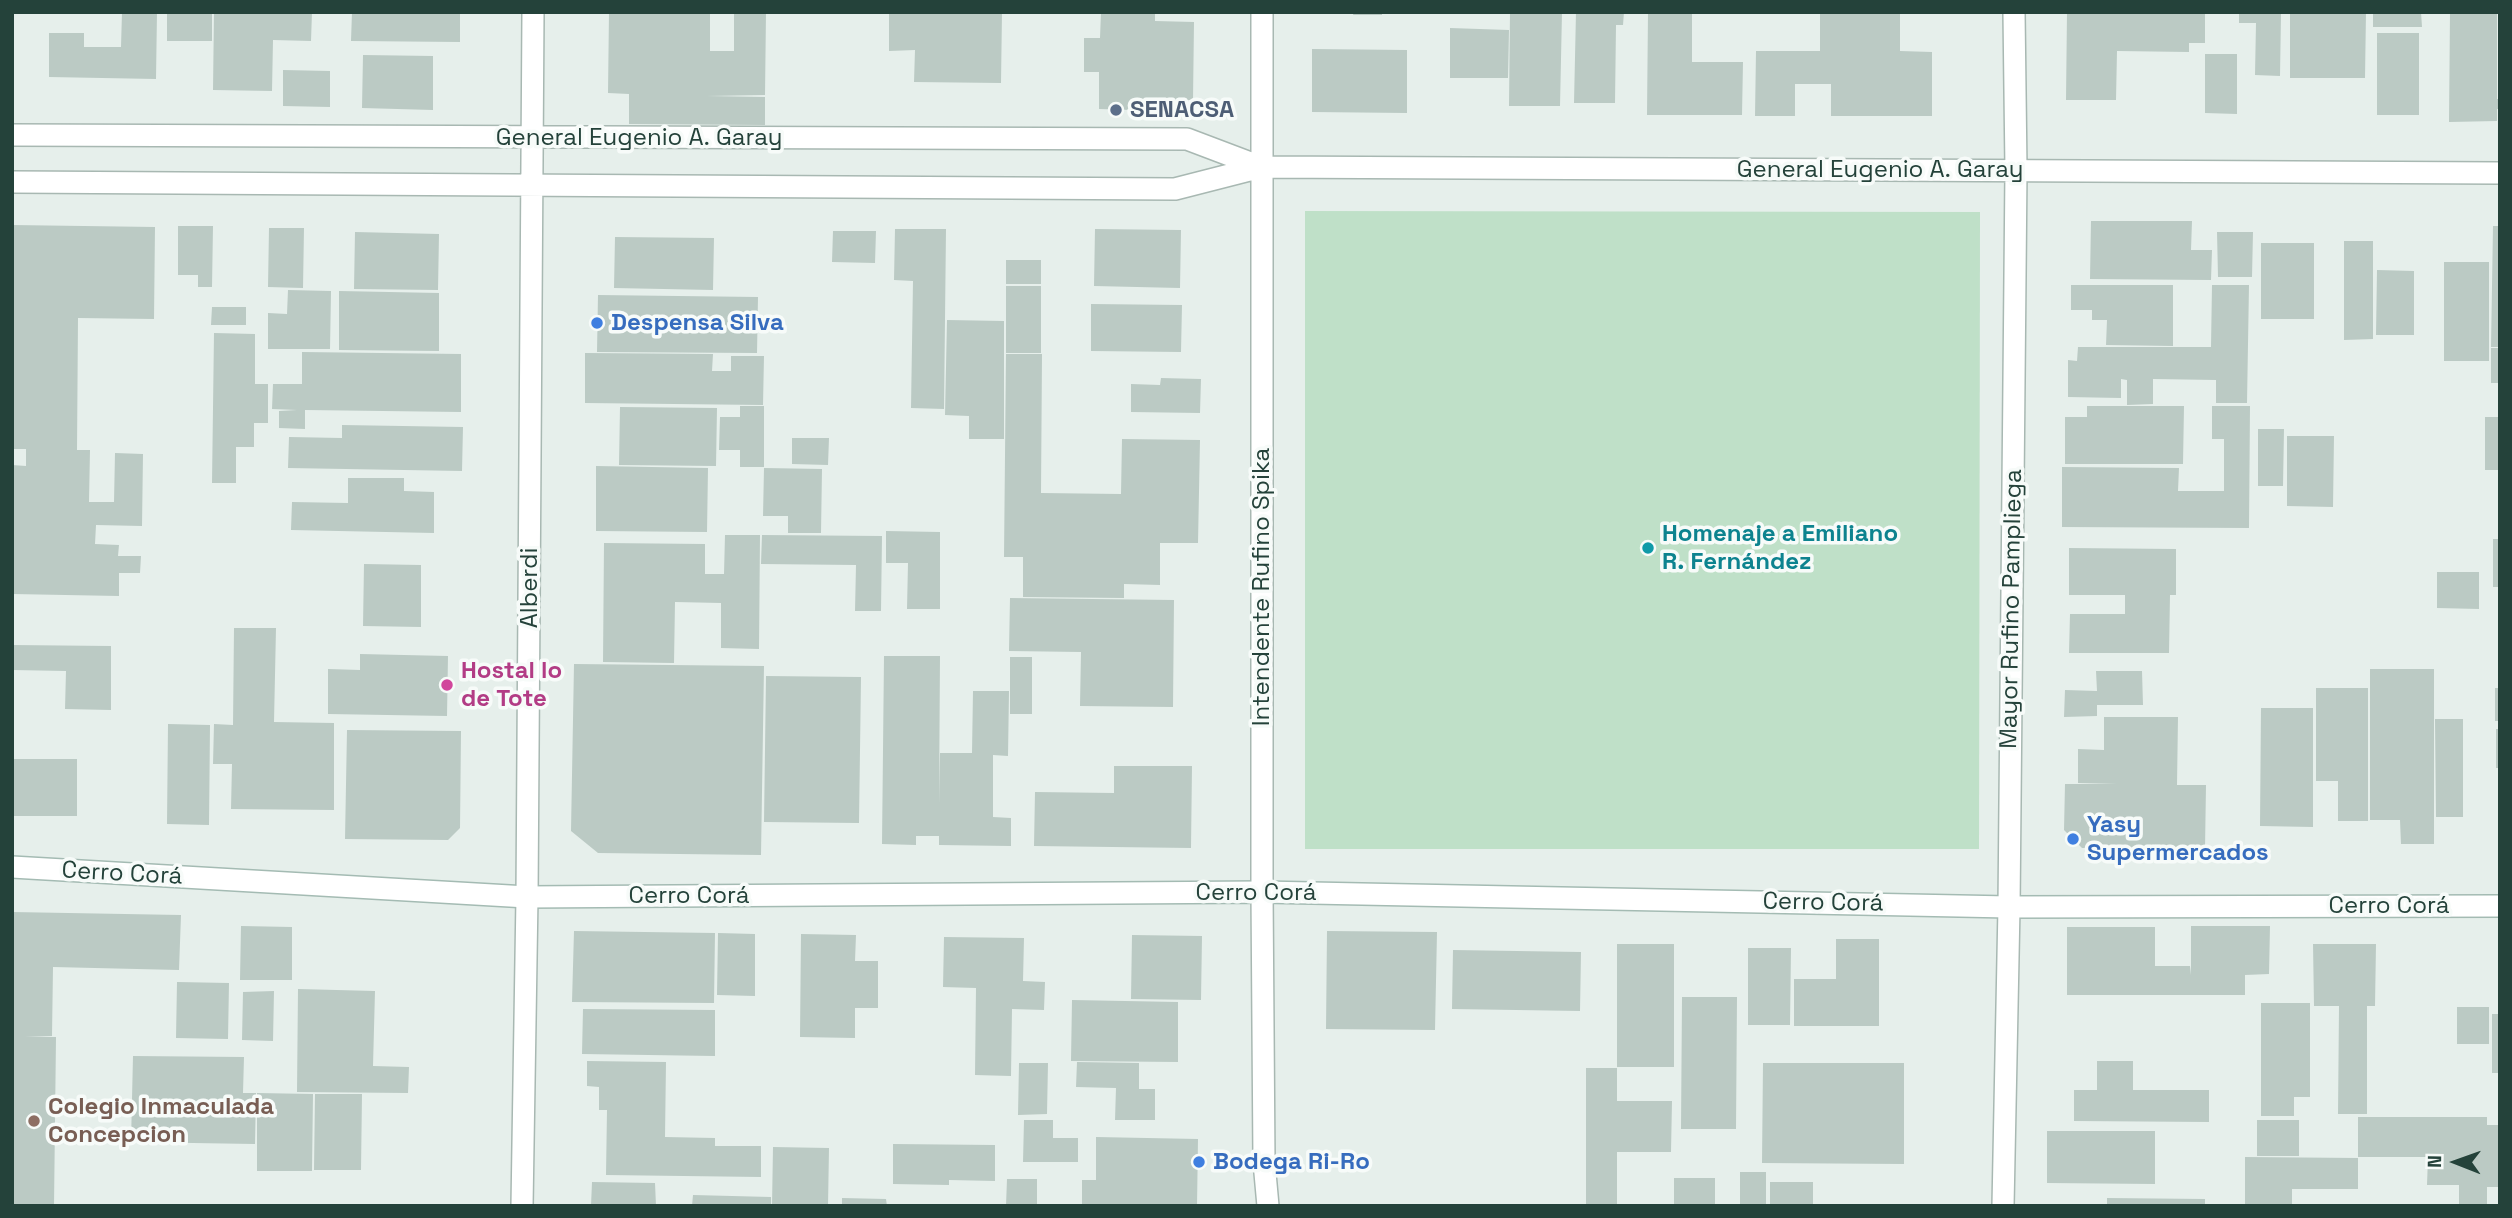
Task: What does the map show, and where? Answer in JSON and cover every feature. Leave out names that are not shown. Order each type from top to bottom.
[{"type":"street","name":"Alberdi","points":[[522,1206],[534,138],[533,12]]},
{"type":"street","name":"Intendente Rufino Spika","points":[[1262,12],[1262,892],[1264,1162],[1268,1206]]},
{"type":"street","name":"Mayor Rufino Pampliega","points":[[2003,1206],[2009,907],[2014,12]]},
{"type":"street","name":"General Eugenio A. Garay","points":[[12,135],[1187,139],[1261,167]]},
{"type":"street","name":"General Eugenio A. Garay","points":[[12,182],[1175,189],[1261,167],[2500,173]]},
{"type":"street","name":"Cerro Corá","points":[[12,867],[527,897],[1262,892],[2009,907],[2500,906]]},
{"type":"street","name":"Intendente Rufino Spika","points":[[1258,1206],[1264,1162]]},
{"type":"green space","points":[[1305,211],[1980,212],[1979,849],[1305,849]]},
{"type":"building","points":[[122,12],[157,12],[156,79],[49,77],[49,33],[84,33],[84,47],[121,47]]},
{"type":"building","points":[[167,12],[212,12],[212,41],[167,41]]},
{"type":"building","points":[[214,12],[312,12],[311,41],[273,40],[272,91],[213,90]]},
{"type":"building","points":[[352,12],[460,12],[460,42],[351,41]]},
{"type":"building","points":[[609,12],[710,12],[710,51],[734,51],[734,12],[766,12],[765,95],[707,96],[765,97],[765,125],[629,124],[629,94],[608,93]]},
{"type":"building","points":[[889,12],[1002,12],[1001,83],[914,82],[915,50],[889,51]]},
{"type":"building","points":[[1101,12],[1155,12],[1155,21],[1194,22],[1193,100],[1131,100],[1131,110],[1099,109],[1099,72],[1084,72],[1084,38],[1100,38]]},
{"type":"building","points":[[1354,12],[1382,12],[1382,15],[1353,15]]},
{"type":"building","points":[[1510,12],[1562,12],[1560,106],[1509,106]]},
{"type":"building","points":[[1576,12],[1624,12],[1623,25],[1616,25],[1615,103],[1574,103]]},
{"type":"building","points":[[1648,12],[1692,12],[1692,62],[1743,62],[1742,115],[1647,115]]},
{"type":"building","points":[[1820,12],[1900,12],[1900,51],[1932,52],[1932,116],[1831,116],[1831,84],[1795,84],[1795,116],[1755,116],[1756,51],[1820,51]]},
{"type":"building","points":[[2067,12],[2205,12],[2205,43],[2189,43],[2189,52],[2117,51],[2116,100],[2066,100]]},
{"type":"building","points":[[2239,12],[2281,12],[2280,76],[2255,75],[2256,23],[2239,23]]},
{"type":"building","points":[[2290,12],[2366,12],[2365,78],[2290,78]]},
{"type":"building","points":[[2373,12],[2421,12],[2422,27],[2373,27]]},
{"type":"building","points":[[2450,12],[2497,12],[2497,99],[2500,99],[2500,109],[2497,109],[2497,121],[2449,122]]},
{"type":"building","points":[[1450,28],[1509,30],[1508,78],[1450,78]]},
{"type":"building","points":[[2377,33],[2419,33],[2419,115],[2377,115]]},
{"type":"building","points":[[1312,49],[1407,50],[1407,113],[1312,112]]},
{"type":"building","points":[[2205,54],[2237,54],[2237,114],[2205,113]]},
{"type":"building","points":[[363,55],[433,56],[433,110],[362,108]]},
{"type":"building","points":[[283,70],[330,71],[330,107],[283,106]]},
{"type":"building","points":[[2091,221],[2192,221],[2191,250],[2212,250],[2211,280],[2090,279]]},
{"type":"building","points":[[12,225],[155,227],[154,319],[78,318],[77,450],[90,450],[89,502],[114,502],[115,453],[143,454],[142,526],[96,525],[95,544],[119,545],[118,556],[141,556],[140,573],[119,573],[119,596],[12,594],[12,465],[26,466],[26,449],[12,449]]},
{"type":"building","points":[[178,226],[213,226],[212,287],[198,287],[198,275],[178,275]]},
{"type":"building","points":[[2493,226],[2500,226],[2500,347],[2491,347]]},
{"type":"building","points":[[269,228],[304,228],[303,288],[268,287]]},
{"type":"building","points":[[895,229],[946,229],[944,409],[911,408],[913,281],[894,280]]},
{"type":"building","points":[[1095,229],[1181,230],[1180,288],[1094,286]]},
{"type":"building","points":[[833,231],[876,231],[875,263],[832,262]]},
{"type":"building","points":[[355,232],[439,234],[438,290],[354,289]]},
{"type":"building","points":[[2217,232],[2253,232],[2252,277],[2218,277]]},
{"type":"building","points":[[615,237],[714,238],[713,290],[614,288]]},
{"type":"building","points":[[2344,241],[2373,241],[2373,339],[2344,340]]},
{"type":"building","points":[[2261,243],[2314,243],[2314,319],[2261,319]]},
{"type":"building","points":[[1006,260],[1041,260],[1041,284],[1006,284]]},
{"type":"building","points":[[2444,262],[2489,262],[2489,361],[2444,361]]},
{"type":"building","points":[[2377,270],[2414,271],[2414,335],[2376,335]]},
{"type":"building","points":[[2071,285],[2173,285],[2173,346],[2106,345],[2107,320],[2092,320],[2092,310],[2071,310]]},
{"type":"building","points":[[2212,285],[2249,285],[2247,403],[2216,403],[2216,380],[2153,379],[2153,404],[2127,405],[2127,380],[2121,379],[2121,398],[2068,397],[2068,360],[2077,361],[2078,347],[2211,347]]},
{"type":"building","points":[[1006,286],[1041,286],[1041,353],[1006,353]]},
{"type":"building","points":[[288,290],[331,291],[330,349],[268,349],[268,313],[287,314]]},
{"type":"building","points":[[339,291],[439,293],[439,351],[339,350]]},
{"type":"building","points":[[598,295],[758,297],[757,353],[597,352]]},
{"type":"building","points":[[1091,304],[1182,305],[1181,352],[1091,351]]},
{"type":"building","points":[[212,307],[246,307],[246,325],[211,325]]},
{"type":"building","points":[[947,320],[1004,321],[1004,439],[969,439],[969,416],[945,415]]},
{"type":"building","points":[[214,333],[255,334],[255,384],[268,384],[268,423],[254,423],[254,447],[236,447],[236,483],[212,483]]},
{"type":"building","points":[[2491,348],[2500,348],[2500,383],[2491,383]]},
{"type":"building","points":[[302,352],[461,354],[461,412],[305,410],[305,429],[279,428],[279,411],[297,410],[272,409],[273,384],[302,384]]},
{"type":"building","points":[[585,353],[713,354],[712,371],[731,371],[731,356],[764,356],[763,405],[585,403]]},
{"type":"building","points":[[1006,354],[1042,354],[1041,493],[1121,494],[1122,439],[1200,440],[1198,543],[1160,543],[1160,585],[1124,584],[1124,598],[1023,597],[1023,557],[1004,557]]},
{"type":"building","points":[[1161,378],[1201,379],[1200,413],[1131,412],[1131,384],[1160,385]]},
{"type":"building","points":[[740,406],[764,406],[764,467],[740,467],[740,450],[719,450],[720,417],[740,417]]},
{"type":"building","points":[[2087,406],[2184,406],[2183,464],[2065,464],[2065,417],[2087,417]]},
{"type":"building","points":[[2212,406],[2250,406],[2249,528],[2062,527],[2062,467],[2179,468],[2178,491],[2224,491],[2224,439],[2212,439]]},
{"type":"building","points":[[620,407],[717,408],[716,466],[619,465]]},
{"type":"building","points":[[2485,417],[2500,417],[2500,470],[2485,470]]},
{"type":"building","points":[[342,425],[463,427],[462,471],[288,468],[289,437],[342,438]]},
{"type":"building","points":[[2258,429],[2284,429],[2283,486],[2258,486]]},
{"type":"building","points":[[2287,436],[2334,436],[2333,507],[2287,506]]},
{"type":"building","points":[[792,438],[829,438],[828,465],[792,464]]},
{"type":"building","points":[[596,466],[708,468],[707,532],[596,531]]},
{"type":"building","points":[[764,468],[822,469],[821,533],[788,533],[788,516],[763,516]]},
{"type":"building","points":[[348,478],[404,478],[404,491],[434,492],[434,533],[291,530],[292,502],[348,503]]},
{"type":"building","points":[[886,531],[940,532],[940,609],[907,609],[908,563],[886,563]]},
{"type":"building","points":[[725,535],[760,535],[759,649],[721,648],[721,603],[675,602],[674,663],[603,662],[604,543],[705,544],[705,574],[724,574]]},
{"type":"building","points":[[762,535],[882,536],[881,611],[855,611],[856,565],[761,564]]},
{"type":"building","points":[[2493,539],[2500,539],[2500,587],[2493,587]]},
{"type":"building","points":[[2069,548],[2176,549],[2176,595],[2170,595],[2169,653],[2069,653],[2070,614],[2125,614],[2125,595],[2069,595]]},
{"type":"building","points":[[364,564],[421,565],[421,627],[363,626]]},
{"type":"building","points":[[2437,572],[2479,572],[2479,609],[2437,608]]},
{"type":"building","points":[[1010,598],[1174,600],[1173,707],[1080,706],[1081,652],[1009,651]]},
{"type":"building","points":[[234,628],[276,628],[274,722],[334,723],[334,810],[231,809],[232,764],[213,764],[214,724],[233,725]]},
{"type":"building","points":[[12,645],[111,646],[111,710],[65,709],[66,671],[12,670]]},
{"type":"building","points":[[360,654],[448,656],[447,716],[328,714],[328,669],[360,670]]},
{"type":"building","points":[[884,656],[940,656],[939,804],[940,753],[972,753],[973,691],[1009,691],[1008,756],[993,755],[993,817],[1011,818],[1011,846],[939,845],[939,836],[916,836],[916,845],[882,844]]},
{"type":"building","points":[[1010,657],[1032,657],[1032,714],[1010,714]]},
{"type":"building","points":[[574,664],[764,666],[761,855],[598,853],[571,831]]},
{"type":"building","points":[[2370,669],[2434,669],[2434,844],[2401,844],[2400,820],[2370,820]]},
{"type":"building","points":[[2096,671],[2142,671],[2143,705],[2097,705],[2097,716],[2064,717],[2065,690],[2097,691]]},
{"type":"building","points":[[766,676],[861,677],[859,823],[764,822]]},
{"type":"building","points":[[2316,688],[2368,688],[2368,821],[2338,821],[2338,781],[2316,781]]},
{"type":"building","points":[[2495,688],[2500,688],[2500,721],[2495,721]]},
{"type":"building","points":[[2261,708],[2313,708],[2313,827],[2260,826]]},
{"type":"building","points":[[2104,717],[2178,717],[2177,785],[2206,785],[2205,849],[2082,848],[2064,830],[2065,784],[2117,784],[2078,783],[2078,749],[2104,750]]},
{"type":"building","points":[[2435,719],[2463,719],[2463,817],[2436,817]]},
{"type":"building","points":[[168,724],[210,725],[209,825],[167,824]]},
{"type":"building","points":[[2496,729],[2500,729],[2500,768],[2496,768]]},
{"type":"building","points":[[347,730],[461,731],[460,828],[448,840],[345,839]]},
{"type":"building","points":[[12,759],[77,759],[77,816],[12,816]]},
{"type":"building","points":[[1114,766],[1192,766],[1191,848],[1034,846],[1035,792],[1114,793]]},
{"type":"building","points":[[12,912],[181,915],[179,970],[53,967],[52,1036],[25,1037],[56,1037],[54,1206],[12,1206]]},
{"type":"building","points":[[241,926],[292,927],[292,980],[240,980]]},
{"type":"building","points":[[2191,926],[2270,926],[2269,974],[2245,975],[2245,995],[2067,995],[2067,927],[2155,927],[2155,966],[2190,966],[2191,975]]},
{"type":"building","points":[[574,931],[715,933],[714,1003],[572,1002]]},
{"type":"building","points":[[1327,931],[1437,932],[1435,1030],[1326,1029]]},
{"type":"building","points":[[718,933],[755,934],[755,996],[717,995]]},
{"type":"building","points":[[801,934],[856,935],[855,961],[878,961],[878,1008],[855,1008],[855,1038],[800,1037]]},
{"type":"building","points":[[1132,935],[1202,936],[1201,1000],[1131,999]]},
{"type":"building","points":[[944,937],[1024,938],[1023,981],[1045,982],[1044,1010],[1012,1009],[1011,1076],[975,1075],[976,988],[943,987]]},
{"type":"building","points":[[1836,939],[1879,939],[1879,1026],[1794,1026],[1794,979],[1836,979]]},
{"type":"building","points":[[1617,944],[1674,944],[1674,1067],[1617,1067]]},
{"type":"building","points":[[2313,944],[2376,944],[2375,1006],[2367,1006],[2367,1114],[2338,1114],[2339,1006],[2314,1006]]},
{"type":"building","points":[[1748,948],[1791,948],[1790,1025],[1748,1025]]},
{"type":"building","points":[[1453,950],[1581,952],[1580,1011],[1452,1009]]},
{"type":"building","points":[[177,982],[229,983],[228,1039],[176,1038]]},
{"type":"building","points":[[298,989],[375,991],[373,1066],[409,1067],[408,1093],[297,1092]]},
{"type":"building","points":[[274,991],[273,1041],[242,1040],[243,992]]},
{"type":"building","points":[[1682,997],[1737,997],[1736,1129],[1681,1129]]},
{"type":"building","points":[[1072,1000],[1178,1002],[1178,1062],[1071,1061]]},
{"type":"building","points":[[2261,1003],[2310,1003],[2310,1097],[2294,1097],[2294,1116],[2261,1116]]},
{"type":"building","points":[[2457,1007],[2489,1007],[2489,1044],[2457,1044]]},
{"type":"building","points":[[583,1009],[715,1010],[715,1056],[582,1054]]},
{"type":"building","points":[[2492,1014],[2500,1014],[2500,1073],[2492,1073]]},
{"type":"building","points":[[133,1056],[244,1057],[243,1093],[256,1093],[255,1144],[131,1142]]},
{"type":"building","points":[[587,1061],[666,1062],[665,1137],[715,1138],[715,1146],[761,1146],[761,1177],[606,1175],[607,1110],[599,1110],[599,1087],[587,1086]]},
{"type":"building","points":[[2097,1061],[2133,1061],[2133,1090],[2209,1090],[2209,1122],[2074,1121],[2074,1090],[2097,1090]]},
{"type":"building","points":[[1077,1062],[1139,1063],[1139,1089],[1155,1089],[1155,1120],[1115,1120],[1116,1088],[1076,1087]]},
{"type":"building","points":[[1019,1063],[1048,1063],[1047,1114],[1018,1115]]},
{"type":"building","points":[[1763,1063],[1904,1063],[1904,1164],[1762,1163]]},
{"type":"building","points":[[1586,1068],[1617,1068],[1617,1101],[1672,1101],[1671,1152],[1617,1152],[1617,1206],[1586,1206]]},
{"type":"building","points":[[257,1093],[313,1094],[312,1171],[257,1171]]},
{"type":"building","points":[[315,1094],[362,1094],[361,1170],[314,1170]]},
{"type":"building","points":[[2358,1117],[2487,1117],[2487,1125],[2500,1125],[2500,1187],[2487,1187],[2487,1206],[2459,1206],[2459,1185],[2427,1185],[2428,1157],[2358,1157]]},
{"type":"building","points":[[1024,1120],[1053,1120],[1053,1138],[1078,1138],[1078,1162],[1023,1162]]},
{"type":"building","points":[[2257,1120],[2299,1120],[2299,1156],[2257,1156]]},
{"type":"building","points":[[2047,1131],[2155,1131],[2155,1184],[2047,1183]]},
{"type":"building","points":[[1096,1137],[1198,1139],[1197,1206],[1082,1206],[1082,1180],[1096,1180]]},
{"type":"building","points":[[893,1144],[995,1145],[995,1181],[949,1180],[949,1185],[893,1184]]},
{"type":"building","points":[[773,1147],[829,1148],[828,1206],[772,1206]]},
{"type":"building","points":[[2245,1157],[2358,1158],[2358,1189],[2292,1189],[2292,1206],[2245,1206]]},
{"type":"building","points":[[1740,1172],[1766,1172],[1766,1206],[1740,1206]]},
{"type":"building","points":[[1674,1178],[1715,1178],[1715,1206],[1674,1206]]},
{"type":"building","points":[[1007,1179],[1037,1179],[1037,1206],[1006,1206]]},
{"type":"building","points":[[592,1182],[655,1183],[656,1206],[591,1206]]},
{"type":"building","points":[[1770,1182],[1813,1182],[1813,1206],[1770,1206]]},
{"type":"building","points":[[693,1195],[771,1197],[771,1206],[692,1206]]},
{"type":"building","points":[[842,1198],[886,1199],[887,1206],[842,1206]]},
{"type":"building","points":[[2107,1198],[2205,1199],[2205,1206],[2107,1206]]},
{"type":"place","name":"SENACSA","points":[[1116,110]]},
{"type":"place","name":"Despensa Silva","points":[[597,323]]},
{"type":"place","name":"Homenaje a Emiliano R. Fernández","points":[[1648,548]]},
{"type":"place","name":"Hostal lo de Tote","points":[[447,685]]},
{"type":"place","name":"Yasy Supermercados","points":[[2073,839]]},
{"type":"place","name":"Colegio Inmaculada Concepcion","points":[[34,1121]]},
{"type":"place","name":"Bodega Ri-Ro","points":[[1199,1162]]}]
